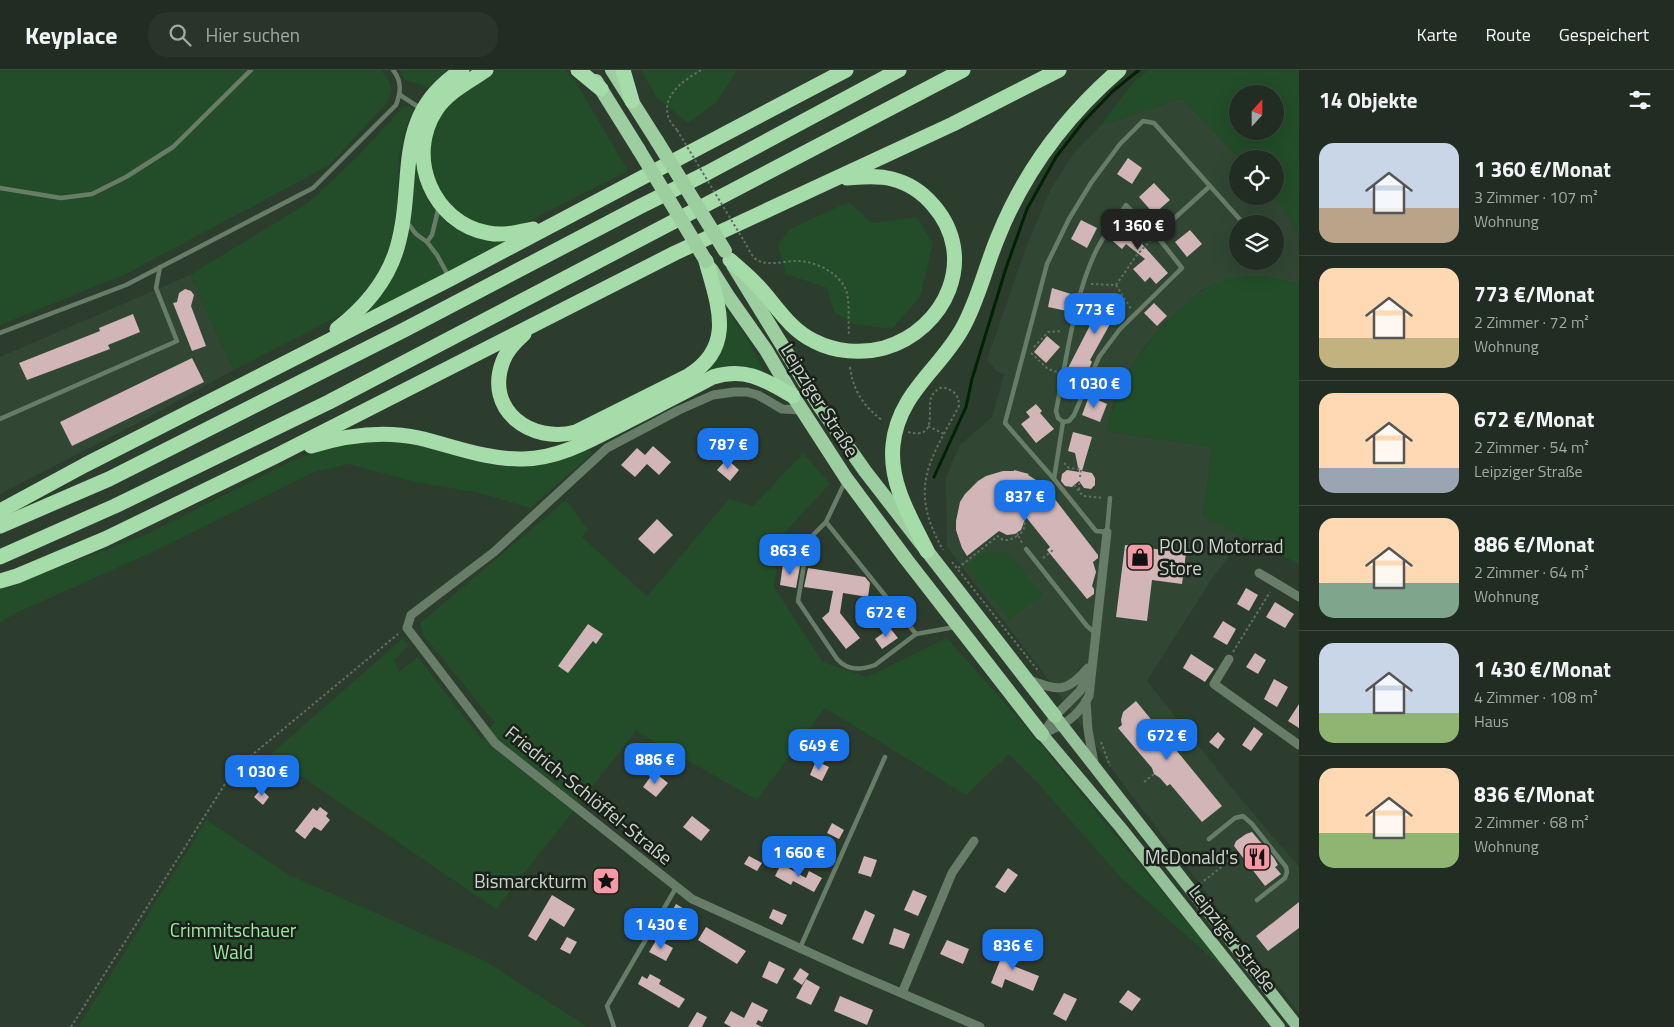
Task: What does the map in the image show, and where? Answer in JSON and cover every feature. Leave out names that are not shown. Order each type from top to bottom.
[{"type":"highway","points":[[306,352],[360,310],[387,273],[397,250],[414,129],[422,110],[436,91],[462,70]]},
{"type":"highway","points":[[486,70],[452,93],[436,110],[426,132],[424,144],[424,168],[430,186],[439,202],[459,221],[476,230],[506,234],[549,226]]},
{"type":"highway","points":[[578,70],[601,89]]},
{"type":"highway","name":"Leipziger Straße","points":[[588,70],[728,296],[766,350],[846,478],[1042,734]]},
{"type":"highway","name":"Leipziger Straße","points":[[612,70],[820,407],[865,471],[1059,721]]},
{"type":"highway","points":[[623,70],[632,101]]},
{"type":"highway","points":[[0,511],[85,465],[450,278],[845,70]]},
{"type":"highway","points":[[0,526],[109,479],[404,330],[630,211],[707,173],[899,70]]},
{"type":"highway","points":[[0,557],[115,506],[329,402],[963,70]]},
{"type":"highway","points":[[0,581],[17,576],[105,538],[274,458],[675,253],[953,124],[1059,70]]},
{"type":"highway","points":[[927,552],[896,484],[893,445],[899,419],[910,397],[942,359],[964,325],[1000,231],[1029,175],[1071,117],[1119,70]]},
{"type":"highway","points":[[727,256],[757,285],[794,328],[813,341],[823,345],[846,351],[868,351],[902,341],[921,329],[944,302],[952,282],[954,249],[952,238],[943,218],[930,201],[903,182],[871,176],[833,180]]},
{"type":"highway","points":[[536,323],[514,344],[503,360],[499,379],[501,398],[505,407],[516,421],[532,430],[558,436],[576,432],[688,376],[709,358],[718,341],[720,320],[706,261]]},
{"type":"highway","points":[[274,458],[335,439],[374,434],[420,438],[508,459],[536,458],[573,449],[722,374],[752,375],[793,396]]},
{"type":"main road","name":"Leipziger Straße","points":[[1059,721],[1298,1027]]},
{"type":"main road","name":"Leipziger Straße","points":[[1042,734],[1121,828],[1279,1027]]},
{"type":"street","points":[[407,628],[412,615],[494,552],[607,448],[678,410],[713,396],[734,392],[747,392],[758,395],[782,409],[802,410]]},
{"type":"street","points":[[1095,766],[1088,730],[1086,701],[1090,688],[1107,532]]},
{"type":"street","points":[[1259,574],[1299,597]]},
{"type":"street","name":"Friedrich-Schlöffel-Straße","points":[[407,628],[495,743],[692,898],[980,1027]]},
{"type":"street","points":[[1229,658],[1214,684],[1299,745]]},
{"type":"street","points":[[1025,678],[1055,688],[1067,687],[1074,683],[1093,663]]},
{"type":"street","points":[[1042,734],[1059,721],[1080,691],[1093,663]]},
{"type":"street","points":[[1059,721],[1073,717],[1086,701]]},
{"type":"street","points":[[902,993],[952,873],[974,841]]},
{"type":"lane","points":[[0,188],[61,198],[92,194],[126,177],[173,147],[251,70]]},
{"type":"lane","points":[[0,333],[126,285],[314,188],[396,105],[400,95],[400,84],[393,70]]},
{"type":"lane","points":[[400,95],[422,110]]},
{"type":"lane","points":[[1110,498],[1107,532],[1096,531],[1005,423],[1047,264],[1069,219],[1091,183],[1120,144],[1143,121],[1154,123],[1236,215]]},
{"type":"lane","points":[[1156,235],[1210,186]]},
{"type":"lane","points":[[427,242],[432,234],[439,202]]},
{"type":"lane","points":[[1126,205],[1156,235],[1182,268],[1120,329],[1099,357],[1074,415],[1070,421],[1063,422],[1058,418],[1056,411],[1084,284],[1098,246],[1126,205]]},
{"type":"lane","points":[[403,217],[416,234],[427,242],[450,278]]},
{"type":"lane","points":[[0,419],[177,341],[156,288],[160,267]]},
{"type":"lane","points":[[1054,479],[1063,422]]},
{"type":"lane","points":[[846,478],[826,522],[808,540],[798,601],[837,659],[846,667],[853,669],[868,668],[875,665],[916,634],[958,626]]},
{"type":"lane","points":[[826,522],[916,634]]},
{"type":"lane","points":[[1026,549],[1087,626],[1096,634]]},
{"type":"lane","points":[[800,948],[885,757]]},
{"type":"lane","points":[[1209,839],[1235,818],[1243,816],[1286,866],[1287,876],[1257,900]]},
{"type":"lane","points":[[614,1027],[607,1006],[676,886]]},
{"type":"path","points":[[701,70],[679,84],[668,103],[668,117],[753,255],[763,262],[769,263],[799,261],[814,264],[827,270],[839,280],[846,290],[849,336]]},
{"type":"path","points":[[1116,286],[1136,256],[1156,235]]},
{"type":"path","points":[[1084,284],[1116,286]]},
{"type":"path","points":[[1116,286],[1134,314]]},
{"type":"path","points":[[1064,374],[1048,369],[1031,354],[1032,349],[1048,332],[1072,332]]},
{"type":"path","points":[[850,367],[856,392],[871,412],[882,420]]},
{"type":"path","points":[[908,432],[921,433],[928,426],[931,418],[931,396],[935,391],[942,387],[955,392],[959,398],[959,406],[927,469],[925,485],[928,515],[932,530],[944,552]]},
{"type":"path","points":[[928,426],[944,434]]},
{"type":"path","points":[[1068,468],[1081,469],[1080,477]]},
{"type":"path","points":[[1078,490],[1079,483]]},
{"type":"path","points":[[1074,485],[1083,496],[1110,498]]},
{"type":"path","points":[[958,568],[998,536],[1000,539],[1010,540],[1017,534],[1021,534],[1025,524],[1024,515],[1052,494]]},
{"type":"path","points":[[1017,534],[1026,549]]},
{"type":"path","points":[[1038,563],[1053,550]]},
{"type":"path","points":[[949,557],[1039,672],[1054,680],[1055,688]]},
{"type":"path","points":[[1229,658],[1275,583]]},
{"type":"path","points":[[71,1027],[225,784],[252,755],[407,628]]},
{"type":"path","points":[[1144,782],[1154,774]]},
{"type":"path","points":[[1192,891],[1239,853]]},
{"type":"shaded area","points":[[1182,98],[1231,150],[1229,150],[1229,205],[1281,205],[1296,228],[1299,237],[1299,284],[1263,276],[1225,280],[1202,290],[1166,322],[1145,346],[1127,374],[1114,402],[1106,431],[1212,447],[1203,516],[1244,537],[1211,580],[1147,681],[1240,798],[1299,867],[1299,1013],[1126,788],[1042,671],[947,547],[946,478],[959,446],[992,417],[1004,374],[996,371],[987,360],[1025,250],[1050,190],[1076,150],[1100,126]]},
{"type":"shaded area","points":[[190,275],[234,370],[134,425],[0,494],[0,357]]},
{"type":"green space","points":[[0,70],[381,70],[390,83],[391,94],[386,104],[328,166],[124,275],[0,325]]},
{"type":"green space","points":[[400,70],[447,70],[428,87],[405,80]]},
{"type":"green space","points":[[497,70],[565,70],[576,82],[628,171],[518,227],[495,230],[473,223],[451,209],[430,172],[429,150],[432,132],[444,111],[460,94]]},
{"type":"green space","points":[[641,70],[737,70],[716,103],[688,123],[657,98]]},
{"type":"green space","points":[[1149,70],[1299,70],[1299,237],[1281,205],[1284,205],[1284,150],[1231,150],[1182,98],[1100,126],[1137,78]]},
{"type":"green space","points":[[409,106],[413,111],[407,124],[399,156],[397,209],[390,247],[378,275],[358,306],[234,370],[190,275],[309,202],[358,156],[403,107]]},
{"type":"green space","points":[[417,167],[429,203],[448,224],[481,239],[503,240],[504,244],[372,313],[369,310],[389,284],[404,245],[414,168]]},
{"type":"green space","points":[[849,202],[872,223],[917,217],[933,243],[920,297],[892,329],[854,324],[834,312],[827,288],[786,274],[778,245],[790,229]]},
{"type":"green space","points":[[1263,276],[1299,284],[1299,564],[1203,517],[1212,447],[1106,431],[1119,394],[1135,362],[1169,320],[1193,298],[1213,285],[1234,278]]},
{"type":"green space","points":[[725,310],[728,311],[748,340],[765,373],[697,379]]},
{"type":"green space","points":[[378,440],[418,445],[499,466],[549,464],[590,450],[592,454],[530,508],[480,493],[415,482],[349,464],[314,472],[148,554],[0,622],[0,589],[145,535],[292,461],[340,444]]},
{"type":"green space","points":[[803,453],[830,484],[782,535],[774,587],[823,662],[867,677],[947,638],[1021,721],[1230,974],[1122,879],[1035,780],[1009,754],[966,795],[825,708],[757,800],[636,731],[496,909],[270,755],[403,638],[409,645],[394,660],[399,672],[418,657],[482,740],[494,722],[423,635],[420,623],[566,500],[588,530],[582,537],[647,596],[729,499],[753,506]]},
{"type":"green space","points":[[984,552],[1008,553],[1043,595],[1009,620],[965,566]]},
{"type":"green space","name":"Crimmitschauer Wald","points":[[207,820],[289,875],[485,961],[588,1027],[78,1027]]},
{"type":"building","points":[[1128,158],[1142,168],[1132,184],[1117,174]]},
{"type":"building","points":[[1154,183],[1170,200],[1154,214],[1139,197]]},
{"type":"building","points":[[1126,217],[1140,227],[1134,235],[1143,242],[1142,244],[1168,273],[1156,284],[1150,277],[1145,282],[1133,269],[1145,259],[1126,244],[1122,249],[1109,238]]},
{"type":"building","points":[[1081,220],[1097,228],[1087,248],[1071,239]]},
{"type":"building","points":[[1190,230],[1202,244],[1187,257],[1175,242]]},
{"type":"building","points":[[1052,288],[1071,294],[1067,311],[1048,307]]},
{"type":"building","points":[[185,289],[191,291],[194,295],[191,306],[206,346],[192,351],[173,303],[177,302],[179,293]]},
{"type":"building","points":[[1109,294],[1124,306],[1110,324],[1090,360],[1092,362],[1085,377],[1068,368],[1101,304]]},
{"type":"building","points":[[1154,303],[1167,316],[1157,326],[1144,313]]},
{"type":"building","points":[[133,314],[140,332],[108,345],[110,349],[27,380],[19,363],[100,331],[99,328]]},
{"type":"building","points":[[1047,336],[1060,347],[1046,363],[1034,352]]},
{"type":"building","points":[[192,358],[204,382],[72,446],[60,422]]},
{"type":"building","points":[[1089,396],[1107,404],[1100,422],[1082,415]]},
{"type":"building","points":[[1036,404],[1042,411],[1040,413],[1054,429],[1036,443],[1021,424],[1030,417],[1026,412]]},
{"type":"building","points":[[1073,432],[1092,437],[1082,471],[1092,473],[1095,478],[1095,485],[1091,489],[1084,488],[1079,481],[1072,487],[1065,486],[1061,481],[1062,474],[1067,470],[1079,472],[1075,453],[1068,451]]},
{"type":"building","points":[[653,446],[671,462],[659,475],[647,464],[635,477],[621,465],[637,448],[645,455]]},
{"type":"building","points":[[727,459],[739,470],[730,481],[717,470]]},
{"type":"building","points":[[1014,470],[1029,474],[1044,485],[1098,555],[1098,558],[1093,562],[1096,572],[1092,586],[1094,594],[1087,599],[1047,550],[1050,547],[1026,517],[1021,530],[1015,534],[1007,535],[999,531],[967,556],[962,548],[956,530],[956,521],[960,502],[965,494],[986,476]]},
{"type":"building","points":[[657,519],[673,535],[654,554],[638,539]]},
{"type":"building","points":[[1125,545],[1186,553],[1182,584],[1152,580],[1147,621],[1116,617]]},
{"type":"building","points":[[783,564],[800,566],[796,588],[780,585]]},
{"type":"building","points":[[808,568],[865,577],[870,583],[868,597],[843,593],[840,613],[860,638],[846,649],[822,618],[829,612],[833,591],[804,587]]},
{"type":"building","points":[[1246,588],[1258,595],[1249,611],[1237,604]]},
{"type":"building","points":[[1275,602],[1294,614],[1285,628],[1266,617]]},
{"type":"building","points":[[1223,621],[1236,629],[1227,645],[1213,637]]},
{"type":"building","points":[[588,624],[603,634],[596,644],[593,641],[568,673],[558,666]]},
{"type":"building","points":[[890,628],[898,638],[882,649],[875,639]]},
{"type":"building","points":[[1255,653],[1266,660],[1258,674],[1246,667]]},
{"type":"building","points":[[1191,654],[1214,669],[1205,682],[1183,668]]},
{"type":"building","points":[[1274,679],[1288,687],[1277,707],[1264,699]]},
{"type":"building","points":[[1136,701],[1222,806],[1202,822],[1170,784],[1167,786],[1154,774],[1152,768],[1118,728],[1122,725],[1123,712]]},
{"type":"building","points":[[1299,704],[1299,728],[1288,721]]},
{"type":"building","points":[[1254,727],[1263,734],[1251,751],[1242,745]]},
{"type":"building","points":[[1218,732],[1225,739],[1218,749],[1209,742]]},
{"type":"building","points":[[816,761],[829,767],[822,781],[810,775]]},
{"type":"building","points":[[654,772],[668,783],[656,797],[643,787]]},
{"type":"building","points":[[261,789],[269,797],[263,805],[254,797]]},
{"type":"building","points":[[320,807],[328,813],[326,816],[330,820],[321,831],[314,827],[305,839],[295,831],[313,808],[317,811]]},
{"type":"building","points":[[692,816],[710,830],[701,841],[683,827]]},
{"type":"building","points":[[832,823],[844,830],[839,839],[827,833]]},
{"type":"building","name":"McDonald's","points":[[1252,832],[1274,858],[1278,865],[1275,867],[1281,874],[1265,886],[1234,846],[1236,841]]},
{"type":"building","points":[[749,856],[762,863],[757,871],[744,864]]},
{"type":"building","points":[[864,856],[877,860],[871,877],[858,873]]},
{"type":"building","points":[[781,864],[806,878],[809,871],[822,878],[814,892],[793,881],[791,885],[775,876]]},
{"type":"building","points":[[1008,868],[1018,875],[1005,893],[995,887]]},
{"type":"building","points":[[913,890],[927,896],[918,916],[904,910]]},
{"type":"building","points":[[552,895],[575,909],[564,927],[550,918],[536,941],[528,936]]},
{"type":"building","points":[[1299,902],[1299,928],[1268,951],[1256,936]]},
{"type":"building","points":[[676,904],[691,913],[680,931],[665,923]]},
{"type":"building","points":[[773,909],[787,915],[782,925],[769,918]]},
{"type":"building","points":[[865,910],[875,915],[863,944],[852,939]]},
{"type":"building","points":[[706,927],[746,951],[737,964],[698,940]]},
{"type":"building","points":[[894,928],[910,934],[904,949],[889,944]]},
{"type":"building","points":[[567,937],[577,942],[570,954],[560,949]]},
{"type":"building","points":[[657,939],[673,948],[666,961],[649,952]]},
{"type":"building","points":[[947,940],[969,949],[963,964],[940,954]]},
{"type":"building","points":[[1007,943],[1018,948],[1011,965],[1039,976],[1033,991],[1005,979],[1002,988],[991,983]]},
{"type":"building","points":[[769,961],[785,969],[777,984],[762,977]]},
{"type":"building","points":[[800,968],[809,974],[802,985],[793,979]]},
{"type":"building","points":[[650,974],[661,980],[659,984],[685,999],[679,1008],[638,984],[642,976],[647,979]]},
{"type":"building","points":[[806,979],[820,987],[811,1005],[796,998]]},
{"type":"building","points":[[1128,990],[1141,999],[1132,1011],[1119,1002]]},
{"type":"building","points":[[1064,993],[1077,999],[1066,1021],[1053,1014]]},
{"type":"building","points":[[840,996],[873,1010],[867,1025],[834,1011]]},
{"type":"building","points":[[752,1002],[768,1010],[762,1022],[758,1020],[756,1024],[762,1027],[731,1027],[724,1023],[731,1011],[744,1018]]},
{"type":"building","points":[[697,1012],[707,1017],[702,1027],[688,1027]]},
{"type":"waterway","points":[[934,477],[966,407],[972,379],[1006,268],[1027,209],[1056,157],[1084,121],[1113,91],[1139,70]]},
{"type":"place","name":"POLO Motorrad Store","points":[[1140,557]]},
{"type":"place","name":"McDonald's","points":[[1257,857]]},
{"type":"place","name":"Bismarckturm","points":[[606,881]]}]
